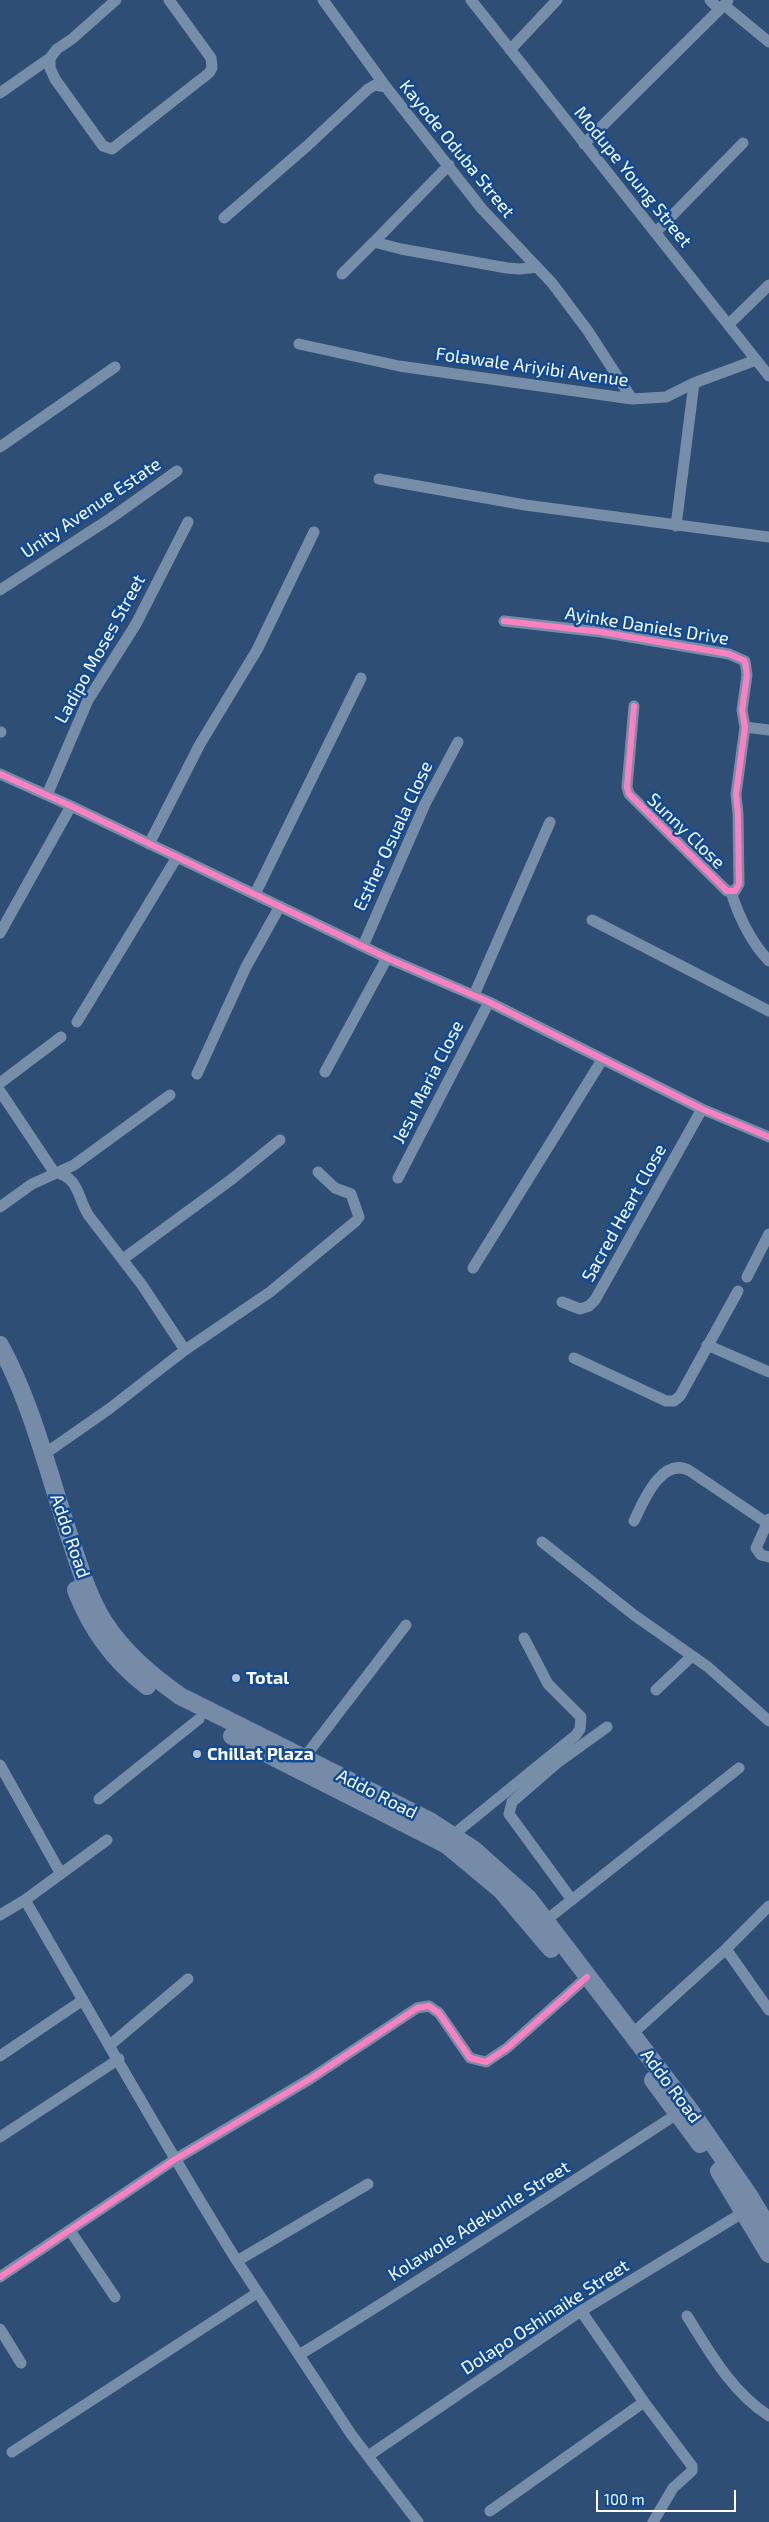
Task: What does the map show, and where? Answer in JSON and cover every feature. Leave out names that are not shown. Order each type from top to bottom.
[{"type":"main road","name":"Addo Road","points":[[0,1345],[26,1402],[83,1576],[103,1621],[120,1644],[145,1670],[180,1696],[422,1816],[453,1835],[511,1882],[528,1898],[545,1921],[582,1981],[704,2150],[769,2254]]},
{"type":"main road","name":"Addo Road","points":[[0,1370],[20,1418],[71,1574],[89,1619],[104,1643],[128,1671],[165,1700],[447,1845],[482,1872],[514,1903],[582,1981],[632,2034],[689,2109],[750,2197],[769,2229]]},
{"type":"street","points":[[0,93],[50,58],[57,49],[116,0]]},
{"type":"street","points":[[50,58],[50,68],[55,79],[103,146],[112,149],[210,73],[212,68],[211,58],[169,0]]},
{"type":"street","points":[[323,0],[386,87]]},
{"type":"street","name":"Modupe Young Street","points":[[471,0],[769,376]]},
{"type":"street","points":[[510,50],[557,0]]},
{"type":"street","points":[[710,0],[724,5],[769,42]]},
{"type":"street","points":[[584,144],[724,5]]},
{"type":"street","name":"Kayode Oduba Street","points":[[224,218],[307,146],[368,89],[374,85],[386,87],[482,209],[537,267],[588,332],[632,399]]},
{"type":"street","points":[[656,232],[743,143]]},
{"type":"street","points":[[342,274],[449,165]]},
{"type":"street","points":[[374,242],[401,249],[507,268],[537,267]]},
{"type":"street","points":[[729,324],[769,285]]},
{"type":"street","name":"Folawale Ariyibi Avenue","points":[[299,344],[399,366],[632,399],[666,397],[694,383],[756,360]]},
{"type":"street","points":[[0,447],[115,367]]},
{"type":"street","points":[[676,526],[694,383]]},
{"type":"street","name":"Unity Avenue Estate","points":[[0,590],[177,471]]},
{"type":"street","points":[[379,479],[517,504],[769,537]]},
{"type":"street","name":"Ladipo Moses Street","points":[[47,795],[88,700],[136,624],[188,522]]},
{"type":"street","points":[[149,844],[200,744],[257,650],[314,532]]},
{"type":"street","name":"Ayinke Daniels Drive","points":[[504,621],[601,632],[729,654],[742,658],[746,662],[747,667],[742,704],[745,728]]},
{"type":"street","points":[[255,894],[360,678]]},
{"type":"street","name":"Sunny Close","points":[[634,706],[627,787],[629,794],[726,891],[731,892],[735,891],[739,884],[736,794],[745,728]]},
{"type":"street","points":[[745,728],[769,730]]},
{"type":"street","name":"Esther Osuala Close","points":[[363,946],[425,804],[458,742]]},
{"type":"street","points":[[0,774],[71,806],[387,958],[489,1002],[702,1109],[769,1138]]},
{"type":"street","points":[[0,933],[71,806]]},
{"type":"street","points":[[474,995],[550,822]]},
{"type":"street","points":[[77,1022],[177,857]]},
{"type":"street","points":[[731,892],[738,916],[761,953],[769,961]]},
{"type":"street","points":[[197,1074],[246,967],[280,906]]},
{"type":"street","points":[[592,920],[769,1011]]},
{"type":"street","points":[[325,1072],[387,958]]},
{"type":"street","name":"Jesu Maria Close","points":[[398,1178],[489,1002]]},
{"type":"street","points":[[0,1083],[61,1037]]},
{"type":"street","points":[[473,1268],[602,1060]]},
{"type":"street","points":[[0,1091],[54,1172],[62,1173],[79,1188],[83,1207],[123,1259],[184,1350]]},
{"type":"street","points":[[0,1207],[32,1184],[54,1172],[74,1165],[170,1095]]},
{"type":"street","name":"Sacred Heart Close","points":[[562,1302],[580,1309],[589,1306],[595,1300],[702,1109]]},
{"type":"street","points":[[123,1259],[232,1179],[280,1140]]},
{"type":"street","points":[[43,1455],[109,1409],[184,1350],[270,1292],[356,1221],[358,1213],[351,1194],[335,1188],[318,1172]]},
{"type":"street","points":[[747,1277],[769,1234]]},
{"type":"street","points":[[574,1358],[666,1400],[674,1401],[680,1396],[706,1345],[738,1290]]},
{"type":"street","points":[[706,1345],[769,1372]]},
{"type":"street","points":[[634,1521],[656,1480],[668,1471],[680,1468],[690,1471],[768,1521],[756,1548],[758,1553],[769,1557]]},
{"type":"street","points":[[542,1542],[634,1615],[728,1683],[769,1721]]},
{"type":"street","points":[[304,1758],[406,1625]]},
{"type":"street","points":[[453,1835],[580,1729],[581,1717],[548,1684],[524,1638]]},
{"type":"street","points":[[656,1690],[692,1656]]},
{"type":"street","points":[[99,1799],[199,1719]]},
{"type":"street","points":[[572,1900],[509,1814],[508,1810],[512,1802],[557,1764],[607,1727]]},
{"type":"street","points":[[0,1765],[61,1874]]},
{"type":"street","points":[[545,1921],[739,1768]]},
{"type":"street","points":[[0,1916],[107,1840]]},
{"type":"street","points":[[25,1900],[119,2059],[174,2160],[257,2293],[368,2456],[418,2522]]},
{"type":"street","points":[[632,2034],[726,1949],[769,1906]]},
{"type":"street","points":[[726,1949],[769,2010]]},
{"type":"street","points":[[110,2044],[188,1979]]},
{"type":"street","points":[[0,2278],[71,2232],[174,2160],[310,2079],[417,2008],[429,2006],[439,2013],[470,2058],[486,2062],[507,2048],[582,1981]]},
{"type":"street","points":[[0,2056],[83,2000]]},
{"type":"street","points":[[0,2137],[119,2059]]},
{"type":"street","name":"Kolawole Adekunle Street","points":[[299,2355],[476,2242],[554,2195],[678,2114]]},
{"type":"street","points":[[237,2261],[368,2184]]},
{"type":"street","name":"Dolapo Oshinaike Street","points":[[368,2456],[581,2311],[744,2212]]},
{"type":"street","points":[[71,2232],[116,2297]]},
{"type":"street","points":[[12,2452],[257,2293]]},
{"type":"street","points":[[581,2311],[692,2468],[673,2488],[652,2522]]},
{"type":"street","points":[[687,2316],[722,2372],[742,2395],[769,2416]]},
{"type":"street","points":[[0,2329],[21,2363]]},
{"type":"street","points":[[490,2510],[644,2402]]},
{"type":"cycle path","points":[[504,621],[601,632],[729,654],[745,661],[747,675],[742,710],[745,727],[736,794],[739,884],[735,891],[727,891],[629,794],[627,787],[634,706]]},
{"type":"cycle path","points":[[0,774],[71,806],[387,958],[489,1002],[702,1109],[769,1137]]},
{"type":"cycle path","points":[[0,2277],[174,2160],[310,2079],[417,2008],[429,2006],[439,2013],[470,2058],[486,2062],[507,2048],[587,1977]]},
{"type":"place","name":"Total","points":[[236,1678]]},
{"type":"place","name":"Chillat Plaza","points":[[197,1754]]}]
